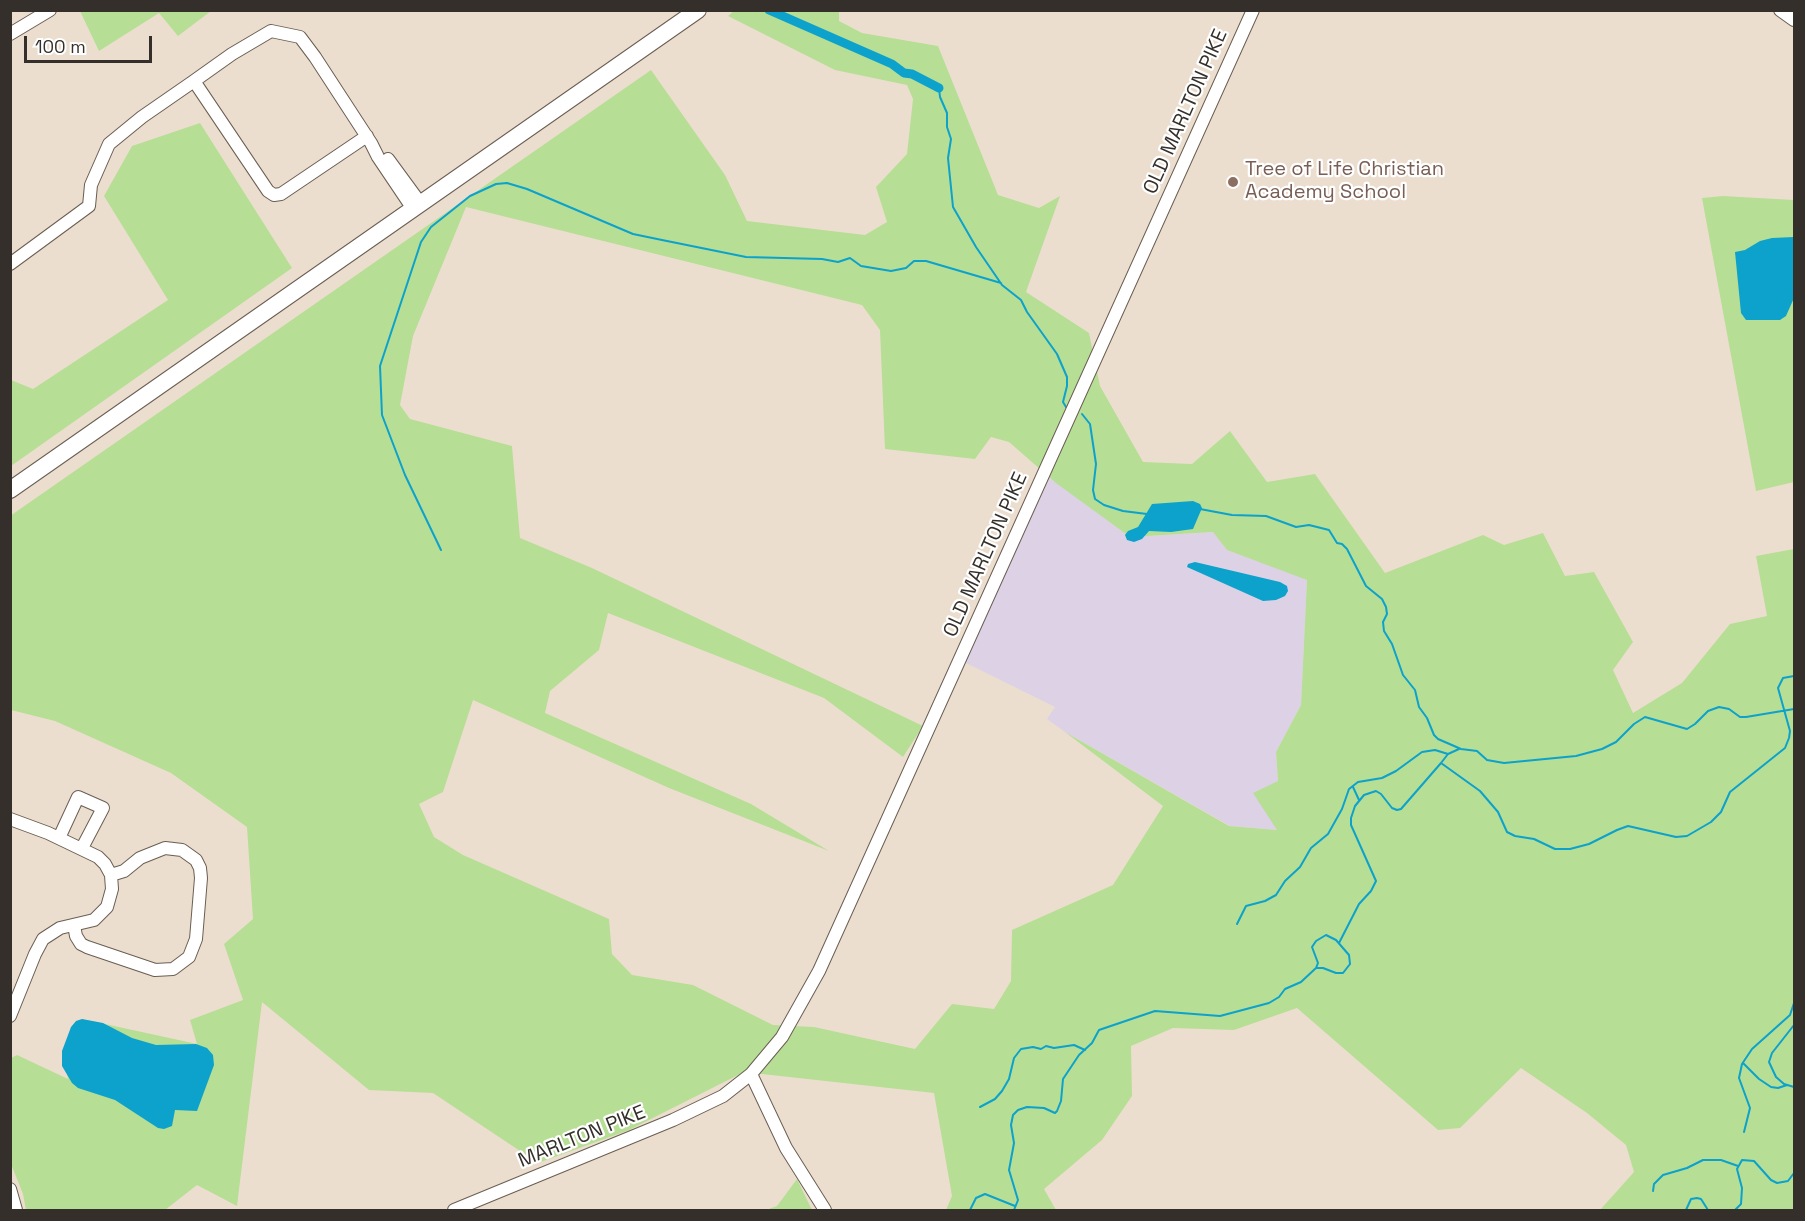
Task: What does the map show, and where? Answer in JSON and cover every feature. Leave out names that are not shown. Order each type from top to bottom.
[{"type":"highway","points":[[10,490],[698,10]]},
{"type":"street","points":[[10,34],[50,10]]},
{"type":"street","name":"OLD MARLTON PIKE","points":[[723,1096],[751,1074],[782,1037],[819,971],[1253,10]]},
{"type":"street","points":[[1780,10],[1794,20]]},
{"type":"street","points":[[10,264],[89,206],[91,185],[109,144],[142,117],[232,54],[272,31],[300,37],[369,139],[378,157],[417,207]]},
{"type":"street","points":[[194,81],[268,191],[274,195],[281,194],[369,139]]},
{"type":"street","points":[[59,838],[78,797],[103,808],[82,848]]},
{"type":"street","points":[[10,819],[59,838],[98,857],[111,875],[112,889],[107,907],[94,920],[60,928],[43,939],[10,1016]]},
{"type":"street","points":[[74,925],[76,936],[81,944],[154,970],[173,969],[189,957],[196,939],[201,878],[196,860],[182,850],[165,848],[140,858],[124,871],[111,875]]},
{"type":"street","points":[[751,1074],[786,1148],[825,1210]]},
{"type":"street","name":"MARLTON PIKE","points":[[454,1210],[673,1120],[723,1096]]},
{"type":"street","points":[[10,1189],[16,1210]]},
{"type":"shaded area","points":[[1038,469],[1130,537],[1214,532],[1227,550],[1307,579],[1301,705],[1276,752],[1278,830],[1230,826],[1065,732],[1047,719],[1055,707],[958,659],[1002,562]]},
{"type":"green space","points":[[735,10],[839,11],[839,21],[862,33],[938,46],[998,195],[1039,208],[1060,196],[1026,292],[1089,333],[1100,386],[1143,462],[1192,464],[1230,431],[1267,482],[1315,474],[1385,573],[1483,535],[1504,545],[1543,533],[1565,576],[1594,572],[1633,642],[1613,670],[1633,713],[1682,683],[1730,624],[1767,616],[1756,556],[1794,549],[1794,1210],[1600,1210],[1634,1172],[1626,1145],[1587,1113],[1521,1068],[1460,1128],[1438,1130],[1297,1008],[1234,1030],[1173,1028],[1131,1046],[1132,1096],[1102,1140],[1044,1189],[1056,1210],[946,1210],[952,1196],[934,1093],[744,1072],[629,1130],[538,1163],[433,1093],[369,1090],[262,1002],[237,1206],[197,1185],[165,1210],[26,1210],[23,1194],[11,1164],[11,1058],[17,1055],[68,1079],[62,1051],[82,1019],[197,1044],[190,1020],[243,1000],[224,944],[253,919],[247,827],[171,773],[55,721],[11,710],[10,516],[651,70],[725,175],[747,221],[865,235],[887,222],[876,187],[907,154],[913,99],[907,85],[835,70],[728,16]],"holes":[[[466,207],[862,305],[880,330],[885,449],[975,459],[991,437],[1009,442],[1056,483],[1130,537],[1213,532],[1227,550],[1307,580],[1301,705],[1276,752],[1278,781],[1253,793],[1277,830],[1229,826],[1065,732],[1163,806],[1113,885],[1012,930],[1011,981],[994,1009],[952,1004],[915,1049],[814,1027],[773,1025],[693,985],[632,975],[612,954],[609,919],[463,855],[434,837],[419,804],[443,792],[473,700],[669,788],[829,851],[751,804],[545,713],[550,691],[599,650],[608,613],[824,698],[903,757],[923,726],[592,568],[520,538],[512,446],[410,419],[400,405],[413,336]]]},
{"type":"green space","points":[[80,11],[211,11],[178,36],[159,13],[99,51]]},
{"type":"green space","points":[[200,123],[292,268],[11,466],[11,380],[33,389],[168,300],[104,196],[132,146]]},
{"type":"green space","points":[[1723,196],[1794,200],[1794,482],[1756,491],[1702,198]]},
{"type":"green space","points":[[797,1179],[812,1210],[766,1210],[777,1206]]},
{"type":"water","points":[[1794,237],[1794,298],[1786,316],[1780,320],[1746,320],[1741,313],[1735,252],[1745,250],[1760,241]]},
{"type":"water","points":[[1193,501],[1200,504],[1202,508],[1193,529],[1171,532],[1149,531],[1142,539],[1134,542],[1127,540],[1125,535],[1128,531],[1138,527],[1152,504]]},
{"type":"water","points":[[1195,562],[1280,582],[1287,586],[1288,591],[1285,596],[1276,600],[1263,601],[1187,567],[1188,564]]},
{"type":"water","points":[[82,1019],[103,1023],[132,1038],[156,1045],[196,1044],[207,1048],[213,1055],[214,1065],[197,1111],[175,1110],[172,1126],[164,1129],[158,1128],[115,1100],[78,1088],[72,1083],[62,1066],[62,1051],[71,1027],[76,1021]]},
{"type":"waterway","points":[[769,10],[892,64],[904,73],[912,74],[939,88]]},
{"type":"waterway","points":[[939,88],[947,113],[947,127],[951,139],[948,158],[953,207],[976,247],[1002,285],[1021,300],[1057,354],[1067,377],[1063,402],[1066,407]]},
{"type":"waterway","points":[[441,550],[405,475],[382,415],[380,366],[421,242],[431,227],[470,196],[496,184],[507,183],[527,189],[633,234],[662,240],[746,257],[822,259],[838,262],[850,258],[861,266],[891,271],[906,268],[914,261],[926,261],[1001,283]]},
{"type":"waterway","points":[[1082,414],[1090,424],[1096,464],[1093,490],[1095,499],[1104,505],[1123,511],[1147,514]]},
{"type":"waterway","points":[[1200,509],[1232,515],[1266,516],[1296,527],[1309,525],[1329,530],[1337,543],[1347,549],[1366,586],[1382,599],[1387,614],[1383,622],[1384,631],[1392,644],[1403,675],[1415,690],[1419,707],[1427,718],[1434,735],[1461,749],[1477,751],[1487,760],[1504,763],[1576,756],[1602,749],[1616,742],[1634,724],[1645,717],[1687,729],[1708,711],[1719,707],[1729,709],[1740,717],[1794,709]]},
{"type":"waterway","points":[[1441,763],[1480,791],[1498,812],[1507,832],[1515,836],[1534,839],[1555,849],[1570,849],[1589,844],[1628,826],[1676,837],[1687,836],[1711,822],[1721,812],[1730,792],[1785,748],[1790,731],[1778,688],[1783,678],[1794,676]]},
{"type":"waterway","points":[[1339,943],[1359,904],[1371,891],[1376,881],[1351,825],[1355,806],[1364,795],[1376,791],[1392,808],[1401,809],[1448,754],[1459,749]]},
{"type":"waterway","points":[[1237,924],[1246,906],[1265,901],[1276,895],[1285,881],[1300,867],[1311,848],[1328,834],[1342,809],[1349,789],[1358,782],[1382,778],[1396,771],[1422,752],[1435,750],[1448,754]]},
{"type":"waterway","points":[[1353,787],[1359,800]]},
{"type":"waterway","points":[[1014,1210],[1018,1200],[1009,1170],[1014,1143],[1011,1125],[1013,1115],[1018,1110],[1027,1107],[1044,1108],[1055,1113],[1061,1101],[1063,1079],[1079,1055],[1092,1043],[1099,1030],[1155,1011],[1220,1016],[1269,1003],[1279,997],[1285,989],[1301,982],[1316,968],[1318,963],[1312,947],[1316,941],[1326,935],[1336,940],[1349,955],[1350,964],[1343,973],[1316,968]]},
{"type":"waterway","points":[[1744,1132],[1750,1108],[1739,1078],[1742,1064],[1752,1049],[1790,1015],[1794,1003]]},
{"type":"waterway","points":[[1794,1025],[1772,1053],[1769,1062],[1776,1077],[1784,1084],[1794,1087]]},
{"type":"waterway","points":[[980,1107],[995,1099],[1002,1091],[1009,1079],[1014,1058],[1021,1049],[1074,1045],[1085,1050]]},
{"type":"waterway","points":[[1743,1063],[1771,1087],[1778,1088],[1787,1085]]},
{"type":"waterway","points":[[1653,1191],[1654,1184],[1663,1175],[1687,1168],[1703,1160],[1721,1160],[1738,1166]]},
{"type":"waterway","points":[[1735,1210],[1741,1204],[1742,1188],[1737,1169],[1742,1160],[1754,1161],[1771,1180],[1777,1183],[1788,1181],[1794,1173]]},
{"type":"waterway","points":[[970,1210],[976,1198],[985,1194],[1015,1206]]},
{"type":"waterway","points":[[1686,1210],[1691,1199],[1697,1198],[1701,1199],[1708,1210]]},
{"type":"place","name":"Tree of Life Christian Academy School","points":[[1233,182]]}]
